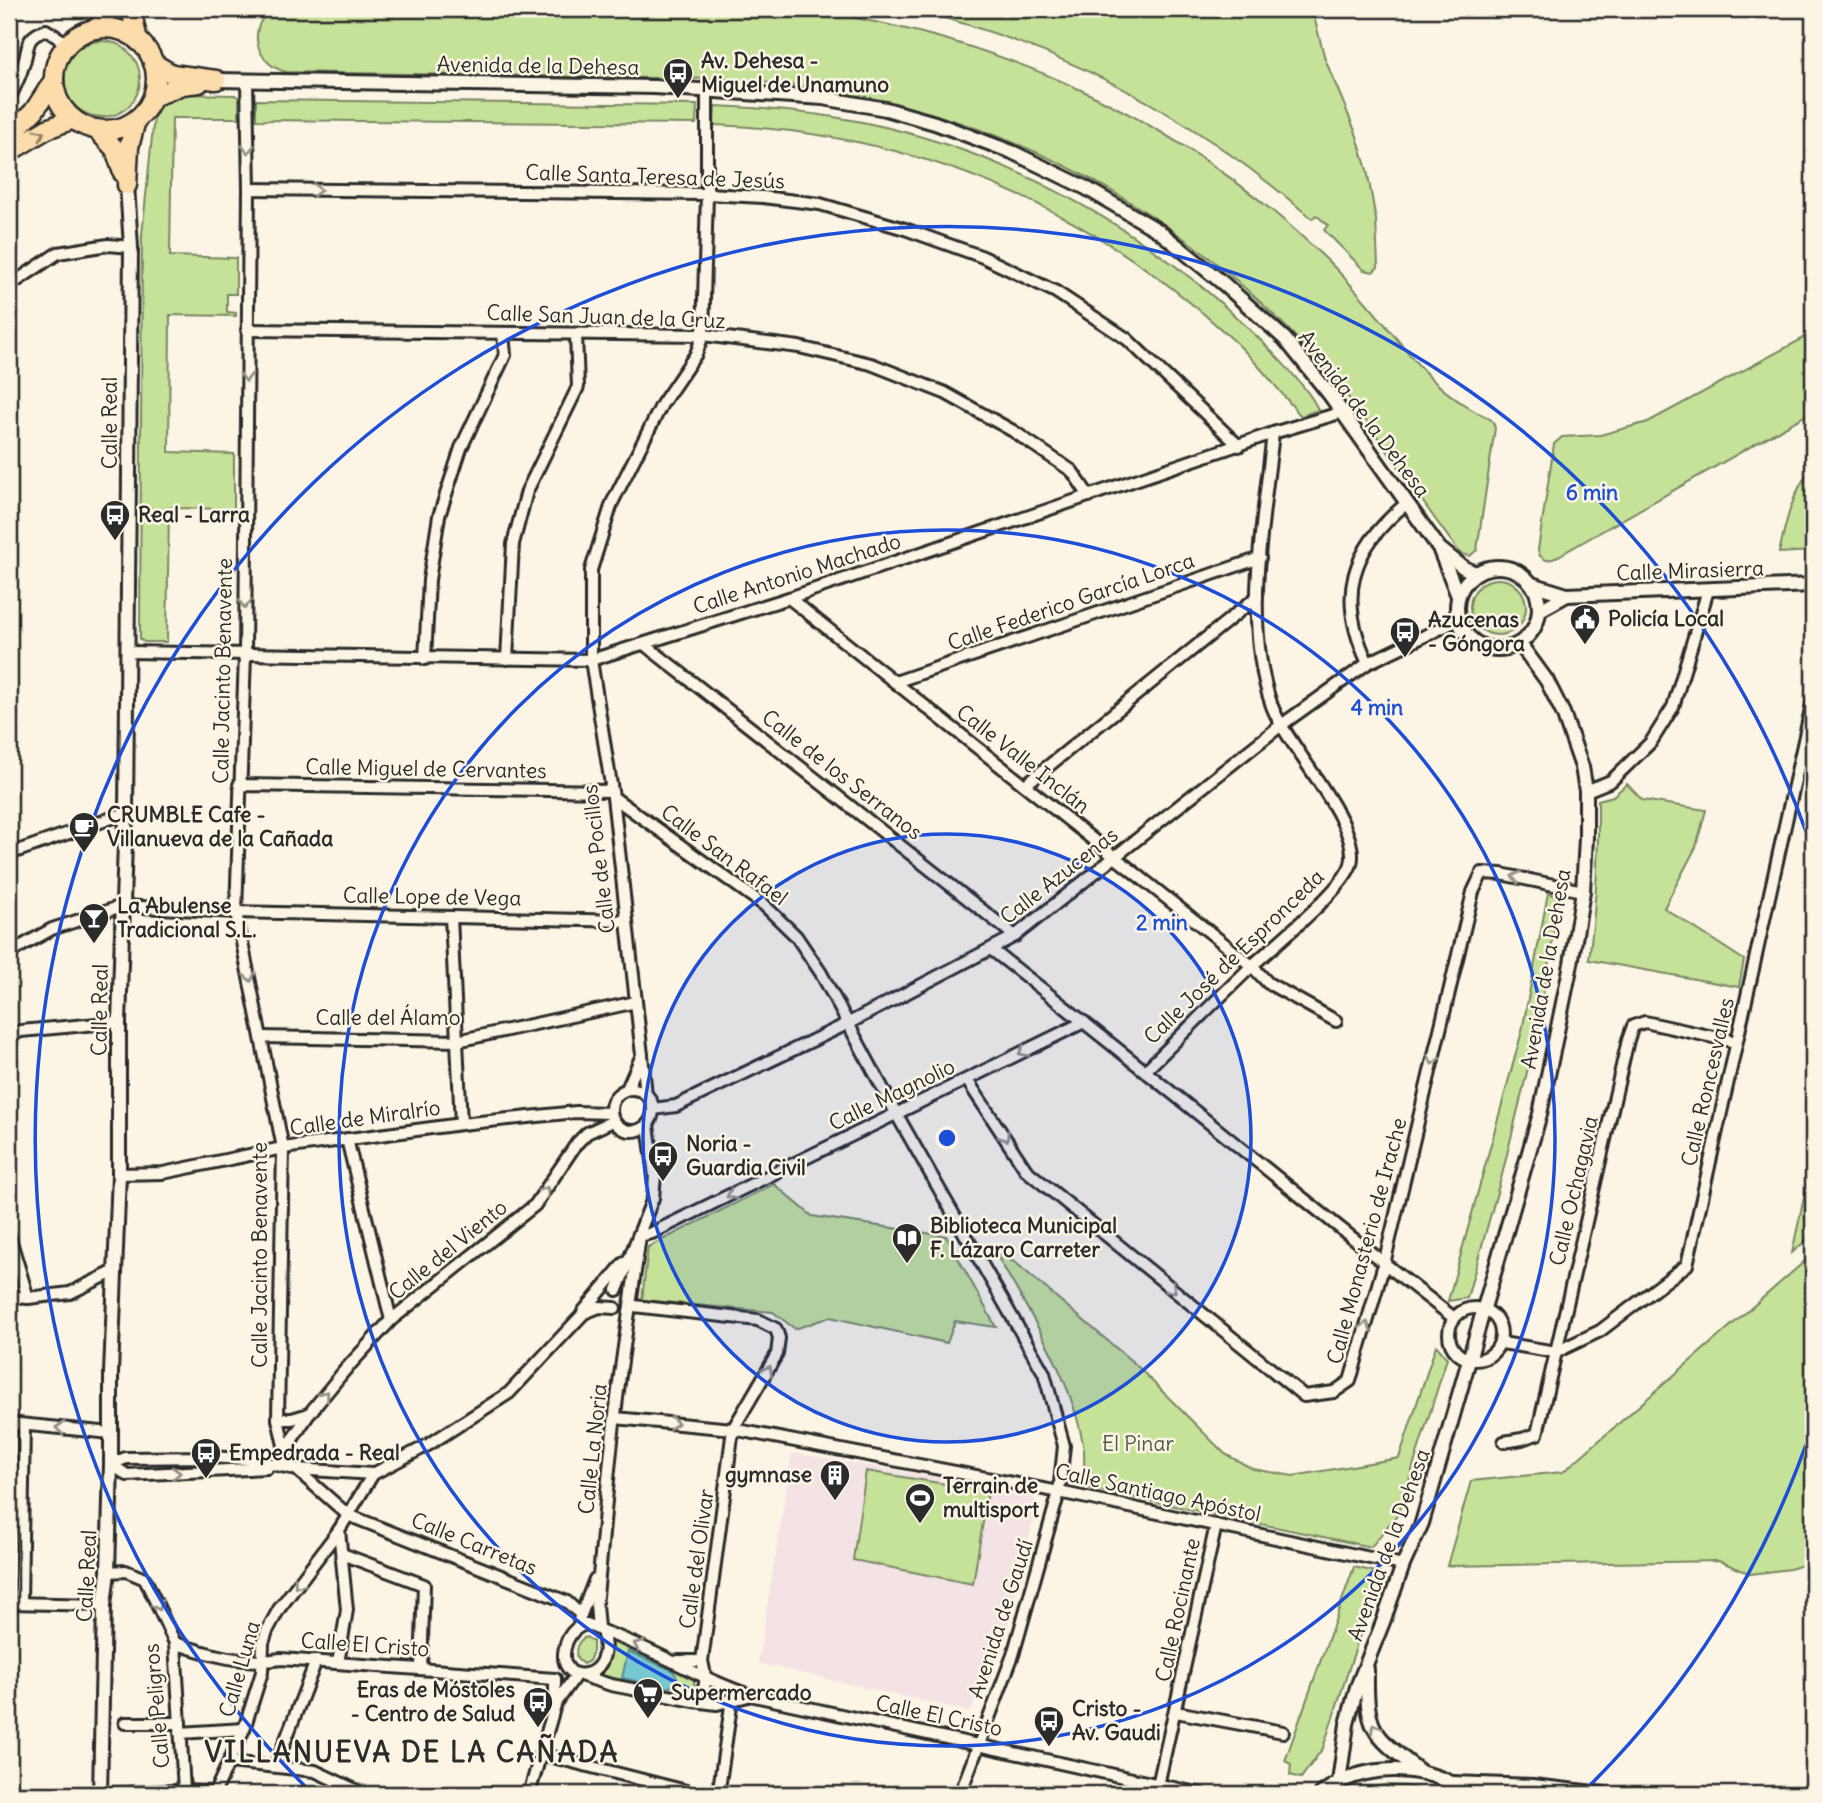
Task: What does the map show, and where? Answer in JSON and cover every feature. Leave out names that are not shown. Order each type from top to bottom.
[{"type":"highway","points":[[98,29],[108,9]]},
{"type":"highway","points":[[131,9],[138,41]]},
{"type":"highway","points":[[98,29],[127,33],[138,41],[153,63],[156,74],[149,106],[136,120],[110,130],[96,129],[73,119],[59,101],[54,80],[60,54],[68,44],[87,32],[98,29]]},
{"type":"highway","points":[[153,63],[172,74],[216,80]]},
{"type":"highway","points":[[9,136],[34,111],[54,80]]},
{"type":"highway","points":[[153,97],[182,85],[216,80]]},
{"type":"highway","points":[[9,152],[47,129],[73,119]]},
{"type":"highway","points":[[127,185],[129,147],[136,120]]},
{"type":"highway","points":[[96,129],[115,149],[127,185]]},
{"type":"street","points":[[9,99],[24,65],[27,44],[34,34],[46,30],[68,44]]},
{"type":"street","name":"Avenida de la Dehesa","points":[[216,80],[488,83],[707,90],[823,98],[886,109],[934,123],[1012,152],[1086,188],[1159,231],[1285,339],[1343,412],[1439,548],[1458,596]]},
{"type":"street","name":"Calle Jacinto Benavente","points":[[247,81],[249,189],[245,655],[236,912],[283,1148],[278,1419],[285,1450],[283,1466]]},
{"type":"street","points":[[704,335],[707,90]]},
{"type":"street","name":"Calle Real","points":[[100,1794],[119,1174],[119,1022],[129,652],[131,247],[127,185]]},
{"type":"street","name":"Calle Santa Teresa de Jesús","points":[[249,189],[707,194],[820,204],[905,229],[983,257],[1056,292],[1127,339],[1239,446]]},
{"type":"street","points":[[9,286],[58,253],[108,245],[131,247]]},
{"type":"street","name":"Calle San Juan de la Cruz","points":[[247,330],[704,335],[811,350],[871,364],[945,393],[1013,431],[1072,471],[1089,496]]},
{"type":"street","points":[[425,659],[429,580],[439,516],[461,448],[505,355],[503,332]]},
{"type":"street","points":[[507,659],[513,544],[527,491],[578,387],[576,334]]},
{"type":"street","name":"Calle de Pocillos","points":[[646,1095],[612,794],[591,660],[591,570],[612,502],[662,404],[696,354],[704,335]]},
{"type":"street","name":"Calle Antonio Machado","points":[[129,652],[591,660],[789,598],[1273,433],[1343,412]]},
{"type":"street","name":"Calle José de Espronceda","points":[[1146,1070],[1333,890],[1350,865],[1352,846],[1332,803],[1280,726],[1258,659],[1257,597],[1273,433]]},
{"type":"street","points":[[1368,663],[1352,618],[1351,592],[1357,565],[1367,542],[1407,503]]},
{"type":"street","name":"Avenida de la Dehesa","points":[[1439,548],[1464,568],[1476,573]]},
{"type":"street","name":"Calle Federico García Lorca","points":[[895,682],[1260,558]]},
{"type":"street","points":[[1490,567],[1506,567],[1520,573],[1532,584],[1538,596],[1540,610],[1530,635],[1520,644],[1502,650],[1483,647],[1467,637],[1458,620],[1458,596],[1465,583],[1476,573],[1490,567]]},
{"type":"street","name":"Calle Mirasierra","points":[[1532,584],[1567,595],[1813,585]]},
{"type":"street","points":[[1586,791],[1611,781],[1651,742],[1673,707],[1708,590]]},
{"type":"street","name":"Calle Mirasierra","points":[[1540,610],[1567,595]]},
{"type":"street","points":[[1025,785],[1257,597]]},
{"type":"street","name":"Calle Valle Inclán","points":[[789,598],[1252,966],[1268,983],[1336,1021]]},
{"type":"street","name":"Calle Azucenas","points":[[653,1109],[676,1106],[849,1023],[992,950],[1015,936],[1280,726],[1368,663],[1458,620]]},
{"type":"street","name":"Avenida de la Dehesa","points":[[1339,1782],[1347,1724],[1357,1687],[1403,1565],[1422,1523],[1540,1114],[1583,891],[1586,791],[1582,767],[1563,713],[1548,681],[1520,644]]},
{"type":"street","name":"Calle de los Serranos","points":[[645,645],[1015,936]]},
{"type":"street","name":"Calle Roncesvalles","points":[[1556,1352],[1600,1331],[1687,1265],[1813,700]]},
{"type":"street","name":"Calle Miguel de Cervantes","points":[[239,785],[612,794]]},
{"type":"street","name":"Calle San Rafael","points":[[612,794],[764,905],[796,936],[821,973],[897,1115]]},
{"type":"street","points":[[9,854],[126,813]]},
{"type":"street","name":"Calle Monasterio de Irache","points":[[967,1080],[1026,1170],[1304,1396],[1334,1392],[1350,1381],[1384,1264],[1473,892],[1482,873],[1501,874],[1583,891]]},
{"type":"street","points":[[9,953],[52,929],[122,906]]},
{"type":"street","name":"Calle Lope de Vega","points":[[122,906],[236,912],[626,921]]},
{"type":"street","points":[[451,917],[461,1124]]},
{"type":"street","points":[[992,950],[1454,1318]]},
{"type":"street","name":"Calle del Álamo","points":[[262,1037],[457,1041],[636,1002]]},
{"type":"street","name":"Calle Magnolio","points":[[640,1236],[652,1233],[897,1115],[1084,1021]]},
{"type":"street","points":[[9,1036],[21,1031],[119,1022]]},
{"type":"street","name":"Calle Ochagavia","points":[[1504,1442],[1537,1434],[1633,1026],[1645,1023],[1736,1042]]},
{"type":"street","name":"Calle de Pocillos","points":[[628,1089],[642,1055]]},
{"type":"street","points":[[616,1309],[611,1302],[640,1236],[653,1198],[655,1183],[648,1125],[653,1109],[646,1095],[638,1090],[628,1089],[614,1098],[612,1117],[623,1130],[636,1131],[648,1125]]},
{"type":"street","points":[[576,1112],[587,1133]]},
{"type":"street","name":"Calle de Miralrío","points":[[119,1174],[163,1173],[283,1148],[461,1124],[576,1112],[612,1117]]},
{"type":"street","name":"Avenida de Gaudí","points":[[897,1115],[1044,1373],[1064,1446],[1059,1492],[1013,1655],[960,1794]]},
{"type":"street","name":"Calle del Viento","points":[[285,1450],[309,1414],[391,1320],[535,1205],[577,1143],[612,1117]]},
{"type":"street","points":[[347,1139],[391,1320]]},
{"type":"street","points":[[9,1236],[28,1298]]},
{"type":"street","points":[[580,1318],[594,1308],[625,1310],[631,1301],[640,1236]]},
{"type":"street","points":[[111,1464],[126,1458],[179,1457],[247,1460],[296,1469],[373,1474],[428,1445],[509,1393],[580,1318],[593,1298],[630,1256]]},
{"type":"street","points":[[9,1296],[28,1298],[70,1293],[115,1271]]},
{"type":"street","points":[[593,1298],[624,1290],[631,1301]]},
{"type":"street","name":"Calle La Noria","points":[[600,1630],[596,1605],[615,1418],[631,1301]]},
{"type":"street","name":"Calle del Olivar","points":[[631,1301],[634,1306],[758,1320],[776,1329],[779,1338],[777,1354],[733,1429],[702,1661],[706,1679]]},
{"type":"street","points":[[1467,1308],[1485,1309],[1501,1325],[1502,1343],[1494,1355],[1470,1362],[1455,1353],[1448,1334],[1454,1318],[1467,1308]]},
{"type":"street","name":"Calle La Noria","points":[[616,1309],[625,1335]]},
{"type":"street","points":[[1502,1343],[1556,1352]]},
{"type":"street","points":[[278,1419],[292,1419],[309,1414]]},
{"type":"street","name":"Calle Santiago Apóstol","points":[[615,1418],[733,1429],[1059,1492],[1403,1565]]},
{"type":"street","points":[[9,1423],[111,1433]]},
{"type":"street","points":[[23,1425],[15,1603],[104,1605]]},
{"type":"street","points":[[111,1464],[127,1475],[283,1466]]},
{"type":"street","name":"Calle Carretas","points":[[296,1469],[348,1515],[567,1602],[581,1615]]},
{"type":"street","name":"Calle Luna","points":[[214,1793],[244,1728],[262,1672],[263,1643],[279,1609],[338,1530],[373,1474]]},
{"type":"street","name":"Calle Rocinante","points":[[1158,1785],[1216,1525]]},
{"type":"street","points":[[338,1530],[347,1611],[338,1663]]},
{"type":"street","points":[[342,1554],[424,1585],[421,1668]]},
{"type":"street","name":"Calle La Noria","points":[[576,1628],[600,1567]]},
{"type":"street","name":"Calle Peligros","points":[[108,1572],[126,1571],[145,1579],[175,1643],[180,1728],[177,1792]]},
{"type":"street","points":[[529,1794],[555,1705],[555,1679],[596,1670],[601,1664],[605,1647],[600,1630],[587,1624],[576,1628],[570,1634],[564,1653],[576,1674]]},
{"type":"street","name":"Calle El Cristo","points":[[600,1630],[672,1660],[706,1679],[750,1695],[1201,1794]]},
{"type":"street","name":"Calle El Cristo","points":[[175,1643],[209,1655],[261,1663],[281,1659],[555,1679]]},
{"type":"street","name":"Calle del Olivar","points":[[672,1660],[702,1661]]},
{"type":"street","points":[[276,1765],[316,1661]]},
{"type":"street","name":"Avenida de la Dehesa","points":[[1367,1661],[1366,1707],[1372,1728],[1386,1745],[1424,1774]]},
{"type":"street","points":[[555,1705],[576,1674]]},
{"type":"street","name":"Calle El Cristo","points":[[576,1674],[611,1685],[694,1701],[717,1703],[750,1695]]},
{"type":"street","points":[[694,1701],[703,1693],[706,1679]]},
{"type":"street","points":[[710,1794],[719,1788],[732,1699]]},
{"type":"street","points":[[1176,1712],[1283,1732]]},
{"type":"street","points":[[125,1723],[180,1728],[244,1728]]},
{"type":"street","points":[[541,1754],[698,1794]]},
{"type":"street","points":[[229,1762],[315,1771],[364,1794]]},
{"type":"street","points":[[1321,1794],[1355,1775],[1382,1770],[1424,1774],[1450,1783],[1470,1794]]},
{"type":"street","points":[[1450,1783],[1533,1786],[1603,1794]]},
{"type":"street","points":[[100,1794],[214,1793]]},
{"type":"shaded area","points":[[792,1453],[1029,1493],[1035,1501],[1032,1526],[1001,1653],[970,1712],[758,1663]]},
{"type":"green space","points":[[273,9],[799,9],[873,21],[945,39],[1016,63],[1084,91],[1150,126],[1213,165],[1272,210],[1341,274],[1433,380],[1445,391],[1492,421],[1495,428],[1477,550],[1470,556],[1461,554],[1350,399],[1309,351],[1248,291],[1183,238],[1115,193],[1043,155],[968,125],[889,103],[807,87],[722,79],[287,72],[268,62],[258,45],[259,25],[264,16]]},
{"type":"green space","points":[[910,9],[1312,9],[1325,59],[1356,133],[1367,170],[1376,220],[1378,267],[1373,272],[1364,270],[1324,230],[1328,225],[1316,215],[1312,219],[1268,182],[1221,148],[1124,89],[1073,64],[1020,43],[966,24]]},
{"type":"green space","points":[[95,41],[109,41],[123,47],[134,58],[140,79],[137,94],[129,106],[109,117],[95,117],[81,111],[70,100],[64,86],[64,72],[70,58],[81,47]]},
{"type":"green space","points":[[177,94],[235,95],[239,98],[239,118],[172,118],[170,256],[236,258],[236,294],[227,294],[227,312],[236,313],[236,316],[170,315],[169,452],[234,454],[234,509],[169,508],[167,642],[144,642],[140,639],[142,235],[154,117],[162,103]]},
{"type":"green space","points":[[256,100],[697,105],[696,124],[256,120]]},
{"type":"green space","points":[[715,106],[826,116],[915,135],[968,152],[1068,197],[1162,256],[1205,290],[1275,355],[1307,391],[1318,410],[1301,416],[1240,346],[1174,290],[1116,248],[1055,213],[992,183],[926,160],[858,142],[787,131],[714,125]]},
{"type":"green space","points":[[1813,333],[1813,411],[1553,559],[1546,560],[1540,556],[1538,550],[1554,444],[1562,437],[1600,435],[1648,422]]},
{"type":"green space","points":[[1813,466],[1813,551],[1779,553],[1795,497]]},
{"type":"green space","points":[[1498,579],[1509,581],[1518,587],[1524,596],[1524,618],[1518,627],[1509,633],[1498,635],[1487,633],[1478,627],[1472,618],[1470,607],[1472,596],[1478,587],[1487,581]]},
{"type":"green space","points":[[1627,784],[1642,800],[1706,810],[1696,847],[1664,908],[1744,960],[1739,987],[1589,960],[1594,920],[1598,800],[1613,796]]},
{"type":"green space","points":[[1548,893],[1560,897],[1536,1035],[1502,1175],[1467,1298],[1448,1301],[1522,1031]]},
{"type":"green space","points":[[1813,1156],[1813,1234],[1792,1253]]},
{"type":"green space","points":[[774,1184],[812,1216],[946,1236],[996,1327],[955,1321],[947,1343],[830,1317],[795,1329],[773,1312],[642,1300],[648,1247]]},
{"type":"green space","name":"El Pinar","points":[[995,1252],[1016,1263],[1135,1364],[1225,1454],[1253,1469],[1293,1476],[1399,1458],[1436,1345],[1447,1358],[1399,1512],[1371,1547],[1083,1487],[1084,1449],[1069,1393],[1035,1321]]},
{"type":"green space","points":[[1813,1254],[1813,1562],[1790,1569],[1751,1574],[1719,1561],[1447,1566],[1471,1481],[1563,1472]]},
{"type":"green space","name":"Terrain de multisport","points":[[866,1471],[988,1491],[973,1584],[853,1560]]},
{"type":"green space","points":[[1354,1567],[1380,1573],[1323,1748],[1301,1778],[1290,1775],[1291,1764],[1285,1761]]},
{"type":"green space","points":[[586,1637],[593,1641],[593,1651],[589,1661],[583,1664],[577,1659],[577,1649]]},
{"type":"green space","points":[[611,1640],[693,1677],[695,1687],[690,1693],[599,1675],[609,1659]]},
{"type":"green space","points":[[1384,1785],[1406,1786],[1438,1794],[1351,1794]]},
{"type":"water","points":[[628,1651],[672,1670],[677,1677],[676,1683],[668,1688],[622,1678]]},
{"type":"place","name":"Av. Dehesa - Miguel de Unamuno","points":[[678,100]]},
{"type":"place","name":"Real - Larra","points":[[115,542]]},
{"type":"place","name":"Policía Local","points":[[1585,646]]},
{"type":"place","name":"Azucenas - Góngora","points":[[1405,659]]},
{"type":"place","name":"CRUMBLE Cafe - Villanueva de la Cañada","points":[[84,854]]},
{"type":"place","name":"La Abulense Tradicional S.L.","points":[[94,945]]},
{"type":"place","name":"Noria - Guardia Civil","points":[[663,1183]]},
{"type":"place","name":"Biblioteca Municipal F. Lázaro Carreter","points":[[907,1265]]},
{"type":"place","name":"Empedrada - Real","points":[[206,1480]]},
{"type":"place","name":"gymnase","points":[[835,1502]]},
{"type":"place","name":"Terrain de multisport","points":[[920,1525]]},
{"type":"place","name":"Supermercado","points":[[648,1720]]},
{"type":"place","name":"Eras de Móstoles - Centro de Salud","points":[[538,1729]]},
{"type":"place","name":"Cristo - Av. Gaudi","points":[[1049,1748]]},
{"type":"district","name":"VILLANUEVA DE LA CAÑADA","points":[[412,1752]]}]
